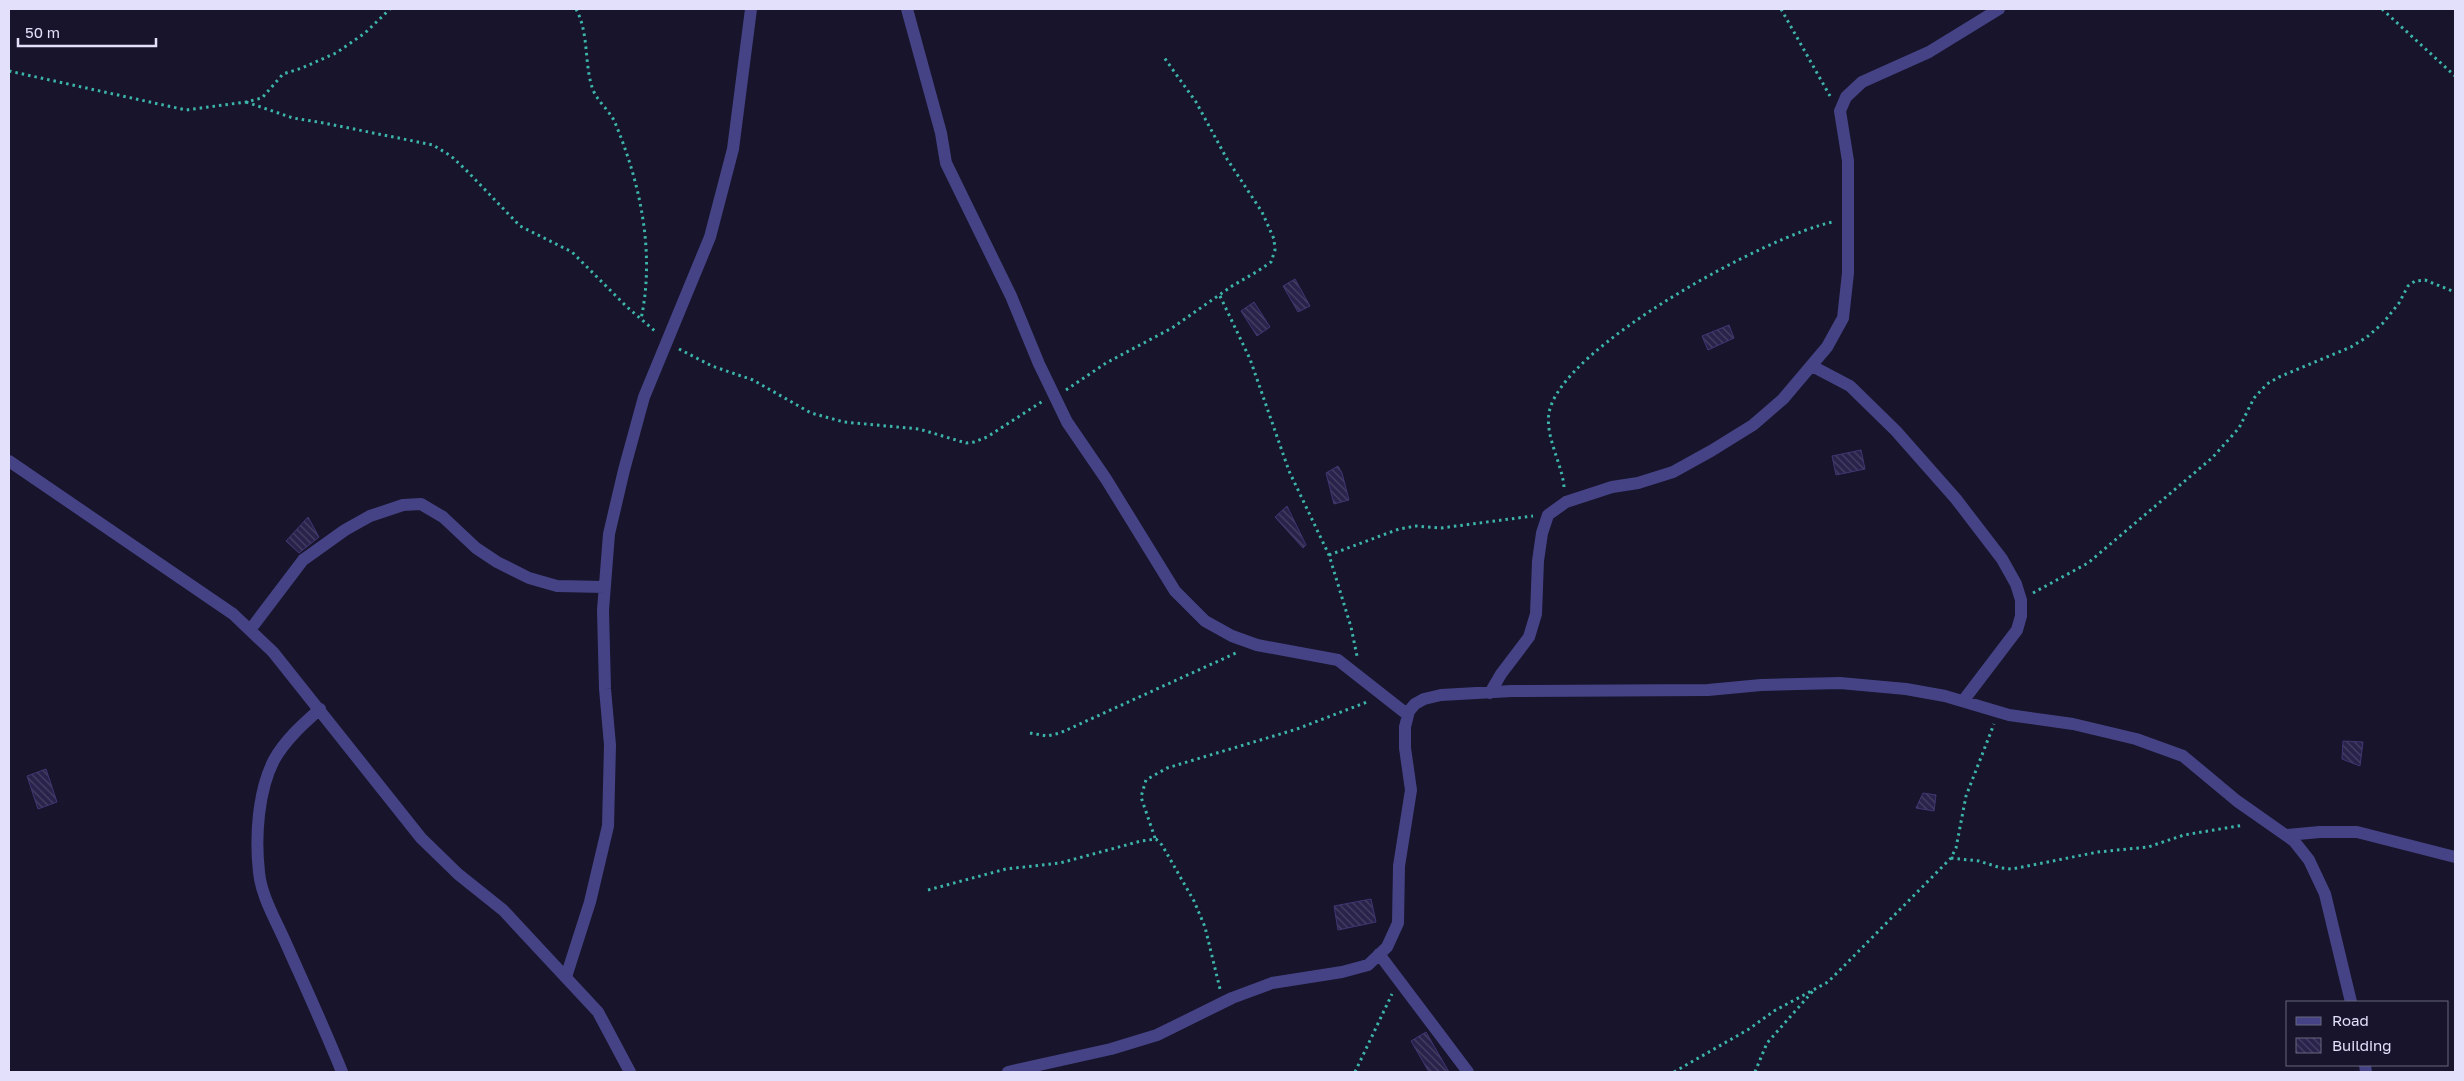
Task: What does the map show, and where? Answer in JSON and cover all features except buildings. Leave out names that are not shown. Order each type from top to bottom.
[{"type":"street","points":[[566,978],[592,893],[608,826],[610,744],[603,610],[609,534],[644,397],[710,237],[733,149],[752,9]]},
{"type":"street","points":[[907,9],[941,133],[946,163],[1011,296],[1055,396],[1077,439],[1106,479],[1175,591],[1205,622],[1232,636],[1264,646],[1338,660],[1408,714]]},
{"type":"street","points":[[1490,693],[1501,674],[1529,637],[1536,614],[1536,584],[1542,533],[1551,513],[1566,502],[1612,487],[1638,484],[1673,472],[1753,425],[1783,399],[1812,366],[1844,318],[1850,219],[1848,161],[1840,110],[1846,97],[1862,82],[1929,52],[1999,9]]},
{"type":"street","points":[[1812,366],[1850,386],[1908,445],[1956,499],[2002,558],[2021,600],[2021,616],[2017,630],[1963,702]]},
{"type":"street","points":[[9,461],[233,614],[273,652],[421,838],[458,874],[503,910],[598,1012],[630,1072]]},
{"type":"street","points":[[250,630],[302,560],[370,516],[403,504],[421,504],[443,517],[476,548],[497,562],[529,578],[557,586],[605,586]]},
{"type":"street","points":[[1008,1072],[1111,1049],[1157,1035],[1224,1002],[1272,983],[1342,972],[1368,965],[1387,947],[1398,922],[1399,866],[1411,790],[1405,748],[1405,727],[1408,714],[1415,704],[1424,699],[1441,695],[1522,691],[1708,690],[1760,685],[1840,683],[1906,689],[1999,712],[2073,724],[2136,739],[2183,756],[2238,801],[2287,836],[2309,860],[2326,894],[2351,1001]]},
{"type":"street","points":[[320,709],[297,730],[275,758],[265,784],[258,833],[259,873],[269,906],[322,1020],[342,1072]]},
{"type":"street","points":[[2287,836],[2320,832],[2357,832],[2455,857]]},
{"type":"street","points":[[1379,954],[1468,1072]]},
{"type":"path","points":[[9,70],[186,110],[246,102],[262,98],[283,74],[336,53],[365,33],[390,9]]},
{"type":"path","points":[[576,9],[582,20],[592,86],[616,123],[642,208],[646,232],[648,284],[641,319]]},
{"type":"path","points":[[1781,9],[1822,84],[1840,110]]},
{"type":"path","points":[[2382,9],[2455,76]]},
{"type":"path","points":[[246,102],[293,118],[433,145],[451,156],[520,226],[572,252],[666,341],[712,366],[753,380],[812,412],[844,422],[919,429],[966,443],[987,437],[1055,396],[1090,372],[1172,328],[1271,262],[1275,250],[1274,239],[1262,212],[1227,159],[1196,102],[1163,56]]},
{"type":"path","points":[[1566,502],[1563,473],[1550,433],[1549,412],[1558,392],[1578,367],[1641,317],[1721,270],[1786,236],[1819,225],[1850,219]]},
{"type":"path","points":[[2021,600],[2088,562],[2212,458],[2239,428],[2254,398],[2267,384],[2288,373],[2351,348],[2367,338],[2399,303],[2408,286],[2415,281],[2425,280],[2455,292]]},
{"type":"path","points":[[1220,296],[1250,359],[1288,471],[1329,555],[1351,627],[1359,676]]},
{"type":"path","points":[[1329,555],[1399,529],[1416,526],[1441,528],[1551,513]]},
{"type":"path","points":[[1030,733],[1047,736],[1060,733],[1191,676],[1217,661],[1264,646]]},
{"type":"path","points":[[1224,1002],[1205,927],[1194,901],[1162,845],[1156,839],[1141,797],[1146,780],[1167,768],[1297,729],[1384,696]]},
{"type":"path","points":[[1674,1072],[1749,1029],[1774,1011],[1828,982],[1950,858],[1956,848],[1966,796],[1999,712]]},
{"type":"path","points":[[1950,858],[1980,861],[2001,868],[2012,869],[2098,852],[2148,847],[2184,835],[2266,820]]},
{"type":"path","points":[[928,890],[1006,869],[1060,862],[1141,841],[1156,839]]},
{"type":"path","points":[[1355,1072],[1386,1011],[1397,980]]},
{"type":"path","points":[[1755,1072],[1767,1043],[1815,989]]}]
